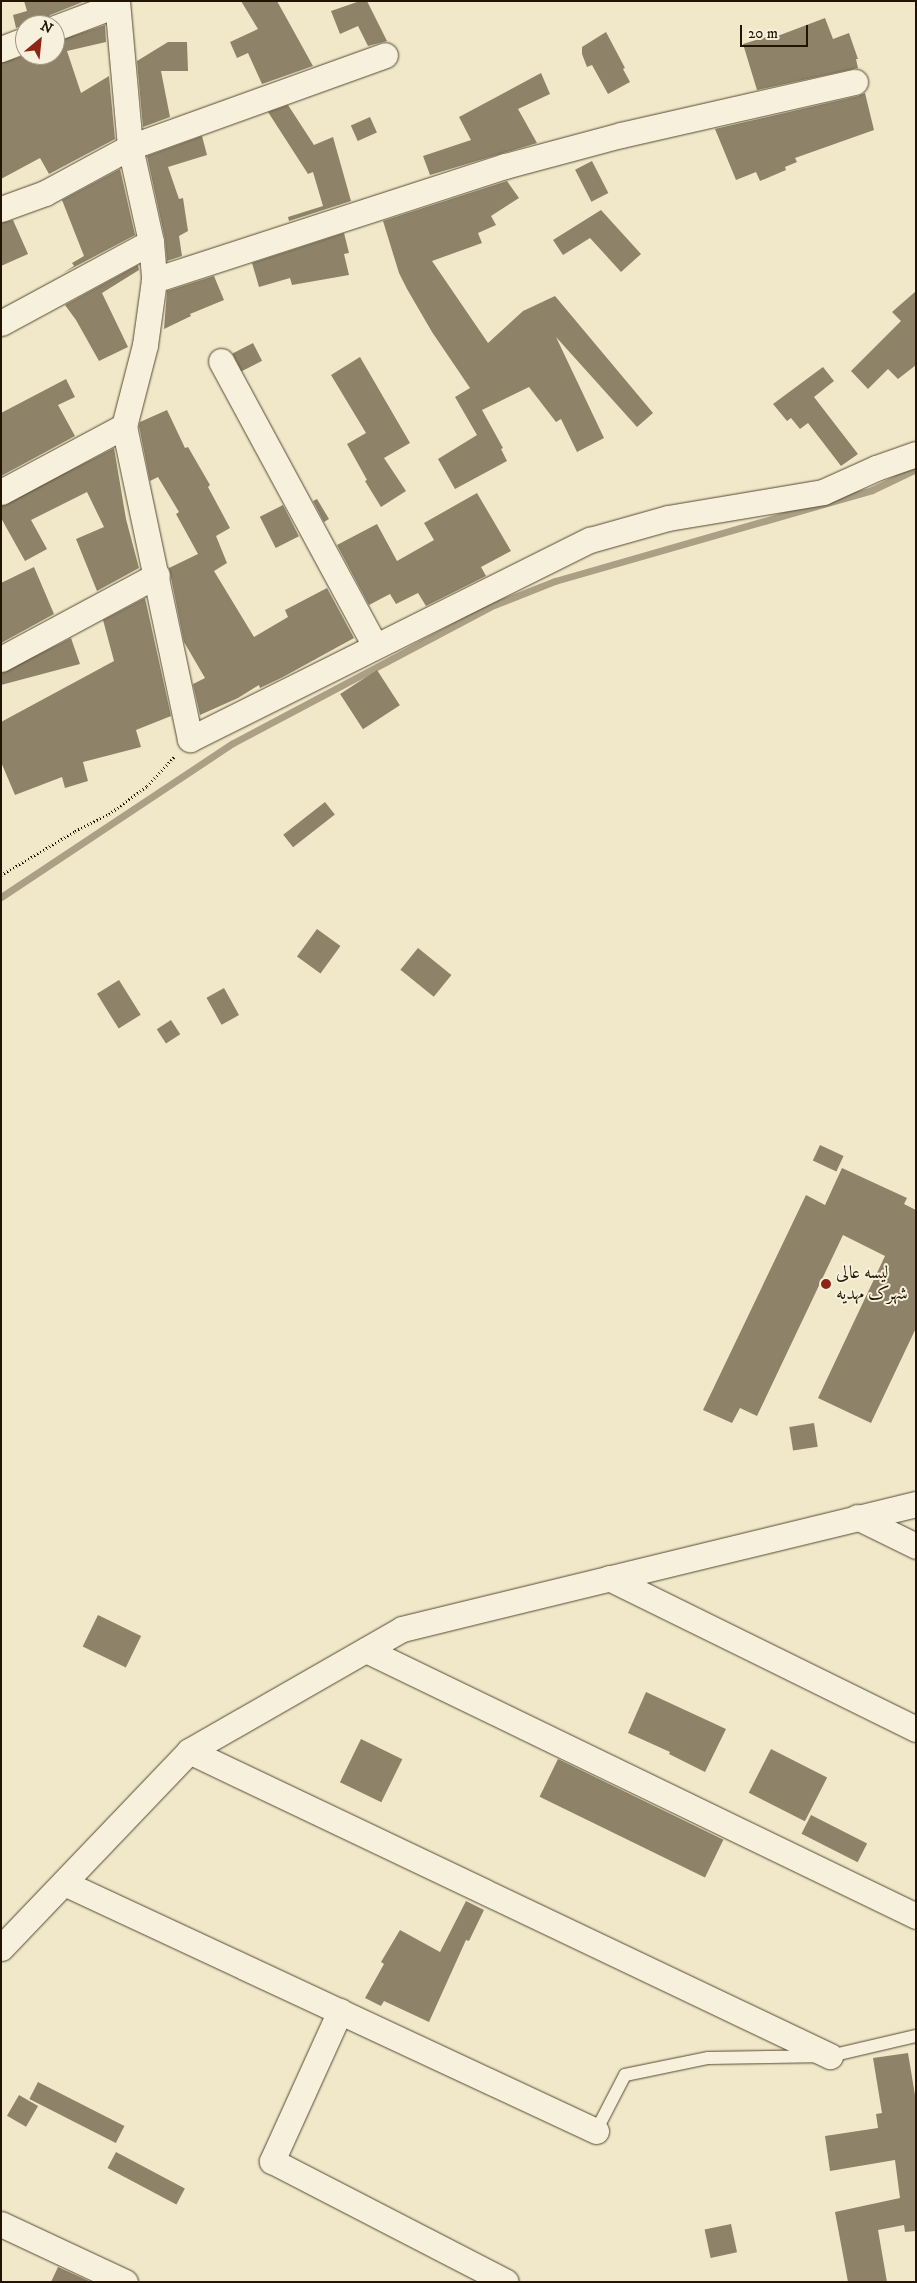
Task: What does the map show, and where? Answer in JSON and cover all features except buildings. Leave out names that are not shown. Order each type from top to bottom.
[{"type":"street","points":[[65,24],[117,3],[130,147],[151,242],[154,280],[145,345],[124,426],[157,575],[190,739],[590,540],[668,518],[823,492],[876,468],[916,454]]},
{"type":"street","points":[[1,49],[15,44]]},
{"type":"street","points":[[1,209],[44,193],[130,147],[386,55]]},
{"type":"street","points":[[154,280],[504,166],[621,135],[855,82]]},
{"type":"street","points":[[1,323],[151,242]]},
{"type":"street","points":[[220,361],[375,646]]},
{"type":"street","points":[[1,492],[124,426]]},
{"type":"street","points":[[1,659],[157,575]]},
{"type":"street","points":[[1,1948],[190,1751],[402,1630],[916,1504]]},
{"type":"street","points":[[857,1517],[916,1546]]},
{"type":"street","points":[[609,1578],[916,1729]]},
{"type":"street","points":[[366,1650],[916,1916]]},
{"type":"street","points":[[190,1751],[830,2056]]},
{"type":"street","points":[[64,1882],[596,2131]]},
{"type":"street","points":[[340,2011],[272,2161],[506,2282]]},
{"type":"street","points":[[1,2224],[125,2282]]},
{"type":"lane","points":[[596,2131],[625,2075],[708,2058],[830,2056],[916,2036]]},
{"type":"path","points":[[1,875],[75,830],[109,814],[147,786],[190,739]]},
{"type":"waterway","points":[[1,897],[233,743],[494,605],[555,581],[872,490],[916,469]]},
{"type":"place","name":"لیسه عالی شهرک مهدیه","points":[[826,1284]]}]
